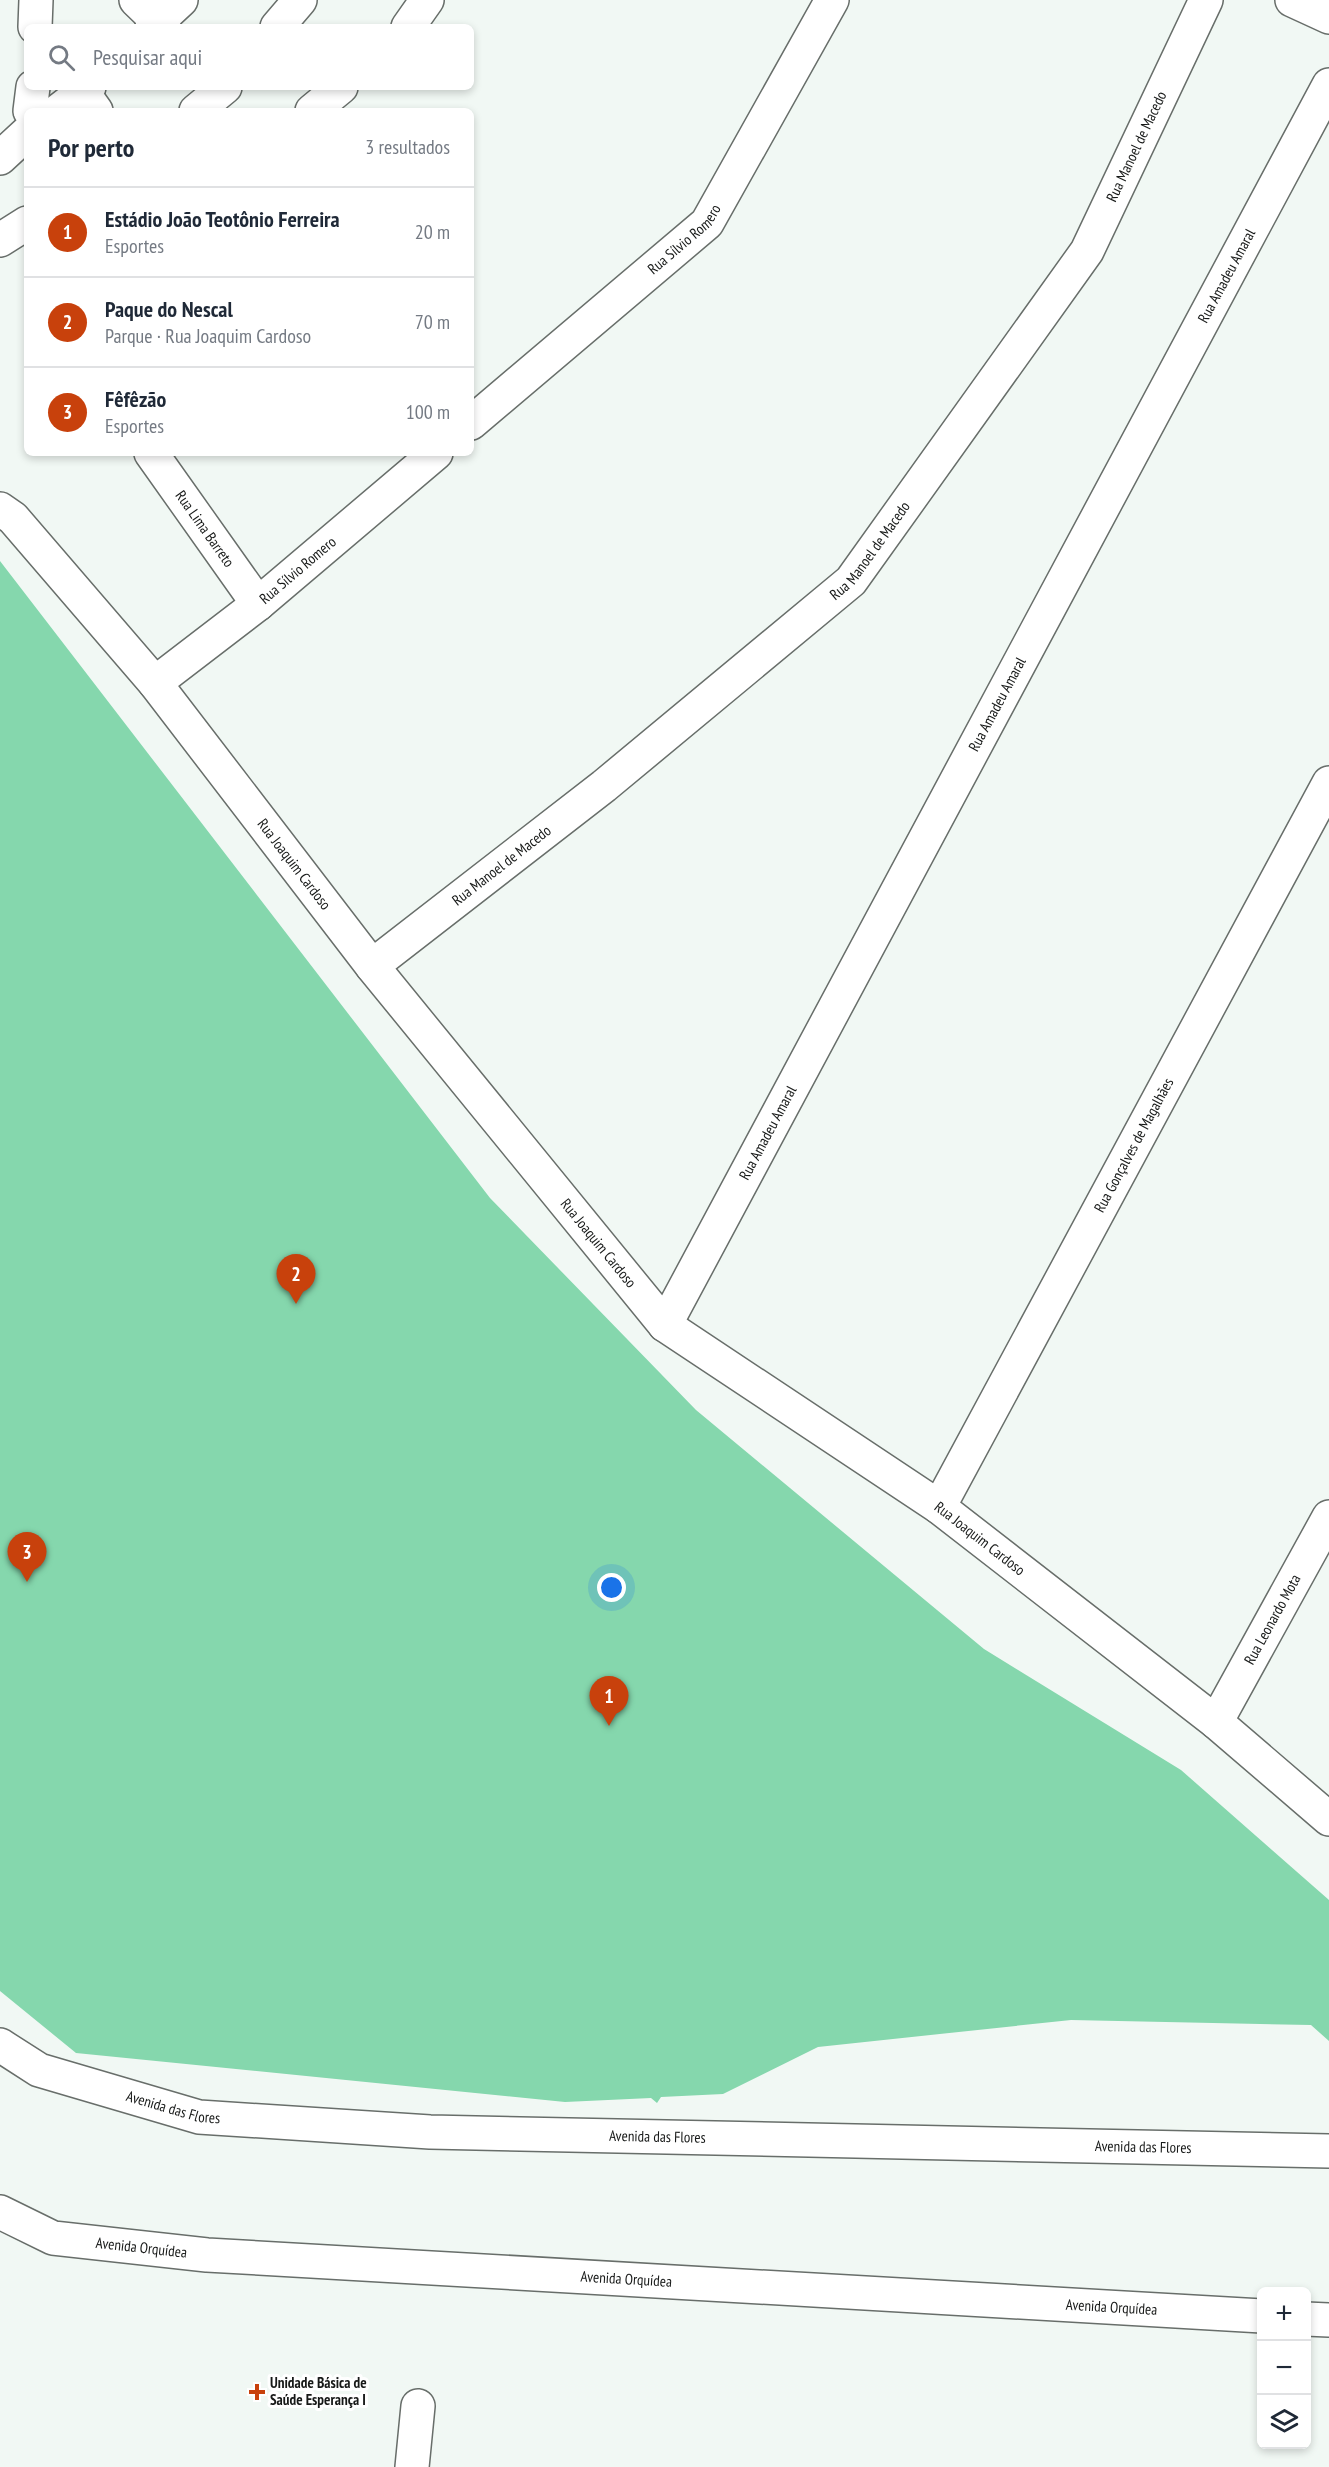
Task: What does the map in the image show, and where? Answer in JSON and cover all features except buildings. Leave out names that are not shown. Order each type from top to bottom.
[{"type":"street","points":[[35,24],[36,0]]},
{"type":"street","points":[[36,0],[48,24]]},
{"type":"street","points":[[280,24],[300,0]]},
{"type":"street","points":[[410,24],[427,0]]},
{"type":"street","name":"Rua Sílvio Romero","points":[[474,420],[707,223],[832,0]]},
{"type":"street","name":"Rua Manoel de Macedo","points":[[372,966],[604,786],[851,581],[1087,251],[1206,0]]},
{"type":"street","points":[[1292,0],[1329,17]]},
{"type":"street","name":"Rua Amadeu Amaral","points":[[665,1325],[1329,85]]},
{"type":"street","points":[[30,108],[33,90]]},
{"type":"street","points":[[199,108],[220,90]]},
{"type":"street","points":[[316,108],[337,90]]},
{"type":"street","points":[[0,158],[24,136]]},
{"type":"street","points":[[0,240],[24,225]]},
{"type":"street","name":"Rua Lima Barreto","points":[[153,456],[258,604]]},
{"type":"street","name":"Rua Sílvio Romero","points":[[155,683],[258,604],[432,456]]},
{"type":"street","name":"Rua Joaquim Cardoso","points":[[0,484],[6,513],[155,683],[372,966],[665,1325],[939,1507],[1216,1722],[1329,1819]]},
{"type":"street","name":"Rua Gonçalves de Magalhães","points":[[939,1507],[1329,783]]},
{"type":"street","name":"Rua Leonardo Mota","points":[[1216,1722],[1329,1516]]},
{"type":"street","name":"Avenida das Flores","points":[[0,2045],[39,2070],[199,2117],[430,2132],[1329,2151]]},
{"type":"street","name":"Avenida Orquídea","points":[[0,2212],[53,2238],[207,2255],[1257,2316]]},
{"type":"street","points":[[1311,2319],[1329,2320]]},
{"type":"street","points":[[412,2467],[418,2406]]},
{"type":"green space","points":[[0,561],[490,1198],[696,1410],[984,1649],[1181,1770],[1329,1900],[1329,2041],[1311,2025],[1071,2020],[818,2047],[723,2094],[661,2097],[657,2103],[651,2098],[565,2102],[76,2053],[0,1991]]},
{"type":"place","name":"Paque do Nescal","points":[[296,1304]]},
{"type":"place","name":"Fêfêzão","points":[[27,1582]]},
{"type":"place","name":"Estádio João Teotônio Ferreira","points":[[609,1726]]},
{"type":"place","name":"Unidade Básica de Saúde Esperança I","points":[[257,2392]]}]
